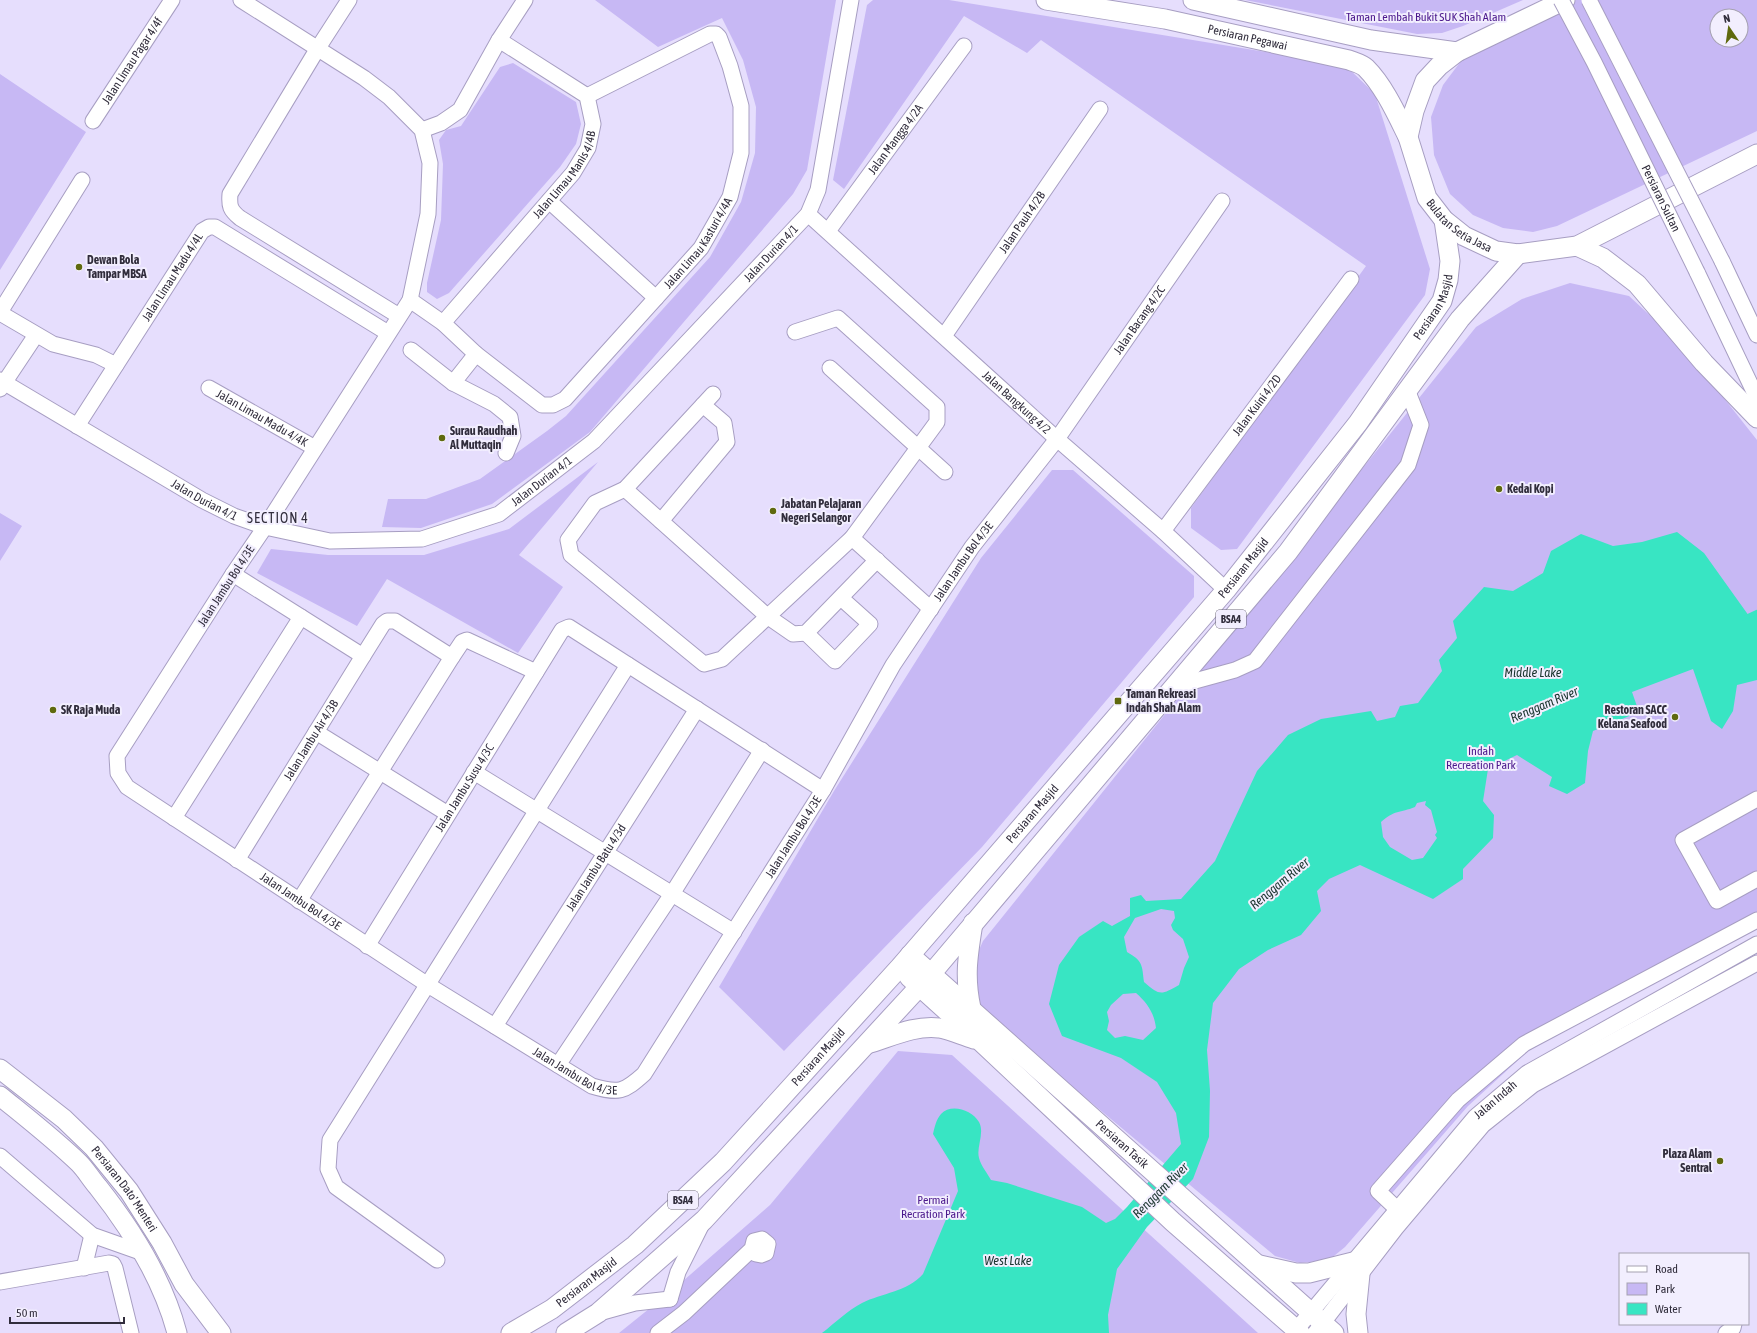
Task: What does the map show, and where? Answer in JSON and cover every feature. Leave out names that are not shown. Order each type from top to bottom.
[{"type":"main road","name":"Persiaran Pegawai","points":[[1046,0],[1165,19],[1349,60],[1365,67],[1391,104],[1408,137]]},
{"type":"main road","name":"Persiaran Pegawai","points":[[1193,0],[1372,40],[1456,52]]},
{"type":"main road","points":[[1408,137],[1414,111],[1426,81],[1439,66],[1456,52],[1565,0]]},
{"type":"main road","name":"Bulatan Setia Jasa","points":[[1408,137],[1427,198],[1444,220],[1464,236],[1486,247],[1496,251],[1518,254],[1577,246],[1757,154]]},
{"type":"main road","name":"Persiaran Masjid","points":[[511,1333],[552,1309],[635,1245],[723,1162],[905,962],[1226,590],[1358,423],[1442,301],[1448,280],[1450,261],[1444,220]]},
{"type":"main road","points":[[1577,246],[1603,258],[1637,284],[1704,363],[1757,418]]},
{"type":"main road","name":"Persiaran Masjid","points":[[566,1333],[598,1313],[704,1220],[925,980],[1288,552],[1408,392],[1460,319],[1518,254]]},
{"type":"main road","points":[[971,1008],[966,985],[966,968],[973,923]]},
{"type":"main road","name":"Persiaran Tasik","points":[[905,962],[925,980],[980,1041],[1123,1176],[1173,1222],[1298,1331]]},
{"type":"main road","name":"Persiaran Tasik","points":[[925,980],[971,1008],[1259,1265],[1321,1325]]},
{"type":"main road","points":[[864,1046],[922,1028],[940,1028],[980,1041]]},
{"type":"main road","name":"Persiaran Dato' Menteri","points":[[0,1069],[64,1119],[94,1148],[129,1191],[162,1243],[184,1284],[221,1333]]},
{"type":"main road","name":"Persiaran Dato' Menteri","points":[[0,1096],[47,1133],[80,1164],[111,1203],[157,1279],[174,1320],[177,1333]]},
{"type":"main road","points":[[1259,1265],[1296,1273],[1309,1274],[1356,1268],[1356,1314],[1358,1333]]},
{"type":"street","name":"Jalan Limau Pagar 4/4f","points":[[93,121],[172,0]]},
{"type":"street","points":[[241,0],[364,78],[389,97],[422,130],[430,163],[428,214],[410,300],[443,323],[476,354],[453,383]]},
{"type":"street","points":[[349,0],[318,48],[230,194],[229,204],[231,211],[240,218],[399,316]]},
{"type":"street","points":[[422,130],[441,123],[460,110],[525,0]]},
{"type":"street","name":"Jalan Durian 4/1","points":[[1,384],[77,426],[202,500],[234,516],[265,527],[330,541],[422,539],[499,514],[594,441],[808,214],[818,190],[850,0]]},
{"type":"street","name":"Persiaran Sultan","points":[[1561,0],[1597,69],[1697,272],[1757,398]]},
{"type":"street","points":[[1589,0],[1722,261],[1757,335]]},
{"type":"street","name":"Jalan Limau Kasturi 4/4A","points":[[476,354],[542,405],[548,406],[565,399],[701,248],[730,197],[741,153],[741,106],[730,66],[719,37],[716,34],[710,34],[587,96]]},
{"type":"street","points":[[500,40],[587,96]]},
{"type":"street","name":"Jalan Mangga 4/2A","points":[[828,231],[964,46]]},
{"type":"street","name":"Jalan Limau Manis 4/4B","points":[[443,323],[573,173],[588,148],[593,124],[587,96]]},
{"type":"street","name":"Jalan Pauh 4/2B","points":[[944,336],[1100,109]]},
{"type":"street","points":[[82,180],[5,291],[0,313],[53,344],[96,355],[116,365]]},
{"type":"street","points":[[550,201],[656,298]]},
{"type":"street","name":"Jalan Bacang 4/2C","points":[[1057,438],[1222,201]]},
{"type":"street","name":"Jalan Bangkung 4/2","points":[[808,214],[1057,438],[1163,530],[1226,590]]},
{"type":"street","name":"Jalan Limau Madu 4/4L","points":[[77,426],[202,231],[209,226],[215,228],[388,333]]},
{"type":"street","name":"Jalan Kuini 4/2D","points":[[1163,530],[1351,279]]},
{"type":"street","name":"Jalan Jambu Bol 4/3E","points":[[410,300],[117,756],[118,773],[127,787],[367,946],[592,1086],[609,1091],[628,1088],[644,1074],[823,790],[893,665],[972,547],[1057,438]]},
{"type":"street","points":[[661,521],[727,442],[724,423],[708,399],[625,489],[595,503],[568,540],[571,555],[704,664],[722,659],[852,538],[937,422],[937,407],[838,318],[795,332]]},
{"type":"street","points":[[1,384],[36,335]]},
{"type":"street","points":[[411,350],[453,383],[494,404],[510,418],[513,436],[506,453]]},
{"type":"street","points":[[830,368],[944,472]]},
{"type":"street","name":"Jalan Limau Madu 4/4K","points":[[209,388],[315,448]]},
{"type":"street","points":[[1173,687],[1235,670],[1255,661],[1408,465],[1421,425],[1408,392]]},
{"type":"street","points":[[625,489],[767,616],[793,634],[806,633],[877,560]]},
{"type":"street","points":[[852,538],[931,609]]},
{"type":"street","points":[[233,574],[362,656]]},
{"type":"street","points":[[806,633],[835,661],[870,624],[841,598]]},
{"type":"street","points":[[174,818],[301,617]]},
{"type":"street","name":"Jalan Jambu Air 4/3B","points":[[237,860],[362,656],[387,620],[395,621],[452,657]]},
{"type":"street","name":"Jalan Jambu Susu 4/3C","points":[[367,946],[562,630],[569,628],[628,665]]},
{"type":"street","points":[[299,901],[462,642],[467,640],[536,672]]},
{"type":"street","points":[[437,1260],[336,1187],[328,1169],[330,1140],[628,665],[823,790]]},
{"type":"street","name":"Jalan Jambu Batu 4/3d","points":[[495,1026],[697,709]]},
{"type":"street","points":[[316,732],[448,814]]},
{"type":"street","points":[[558,1065],[672,894],[762,750]]},
{"type":"street","points":[[474,772],[734,932]]},
{"type":"street","points":[[1757,799],[1683,840],[1717,901],[1757,879]]},
{"type":"street","points":[[1397,1209],[1378,1191],[1458,1100],[1524,1044],[1757,920]]},
{"type":"street","name":"Jalan Indah","points":[[1298,1331],[1321,1325],[1356,1268],[1397,1209],[1475,1117],[1527,1074],[1757,944]]},
{"type":"street","name":"Jalan Indah","points":[[1356,1268],[1396,1228],[1483,1126],[1533,1085],[1757,963]]},
{"type":"street","points":[[0,1156],[92,1235],[142,1253]]},
{"type":"street","points":[[670,1299],[678,1272],[704,1220]]},
{"type":"street","points":[[84,1268],[92,1235]]},
{"type":"street","points":[[658,1333],[684,1314],[752,1249]]},
{"type":"street","points":[[0,1282],[109,1263],[113,1264],[131,1333]]},
{"type":"street","points":[[598,1313],[635,1303],[670,1299]]},
{"type":"street","points":[[670,1299],[684,1314]]},
{"type":"street","points":[[1726,1333],[1733,1328],[1734,1325]]},
{"type":"green space","points":[[595,0],[836,0],[807,170],[793,194],[590,432],[492,504],[421,528],[382,527],[388,499],[426,499],[480,479],[566,416],[710,257],[741,202],[755,153],[756,107],[743,60],[722,18],[658,47]]},
{"type":"green space","points":[[873,0],[949,0],[1345,65],[1375,94],[1430,269],[1425,295],[1237,549],[1221,550],[1191,528],[1191,508],[1366,266],[1041,40],[1027,53],[964,16],[844,189],[833,180],[867,5]]},
{"type":"green space","name":"Taman Lembah Bukit SUK Shah Alam","points":[[1245,0],[1523,0],[1463,26],[1442,33],[1417,34]]},
{"type":"green space","points":[[1576,0],[1757,0],[1757,131],[1557,226],[1533,232],[1503,228],[1473,215],[1450,194],[1434,155],[1431,117],[1443,85],[1461,61],[1489,42]]},
{"type":"green space","points":[[513,63],[576,102],[581,124],[576,144],[560,167],[449,293],[437,299],[427,292],[427,283],[441,220],[443,164],[439,140],[446,130],[461,126],[500,67]]},
{"type":"green space","points":[[0,74],[86,132],[0,270]]},
{"type":"green space","name":"Indah Recreation Park","points":[[1570,283],[1629,296],[1682,345],[1757,440],[1757,924],[1618,998],[1527,1052],[1468,1106],[1345,1247],[1329,1260],[1300,1263],[1275,1256],[978,1008],[972,966],[983,941],[1476,327],[1522,299]]},
{"type":"green space","points":[[598,462],[519,555],[563,587],[518,653],[387,579],[357,626],[257,573],[271,549],[328,555],[424,555],[509,529]]},
{"type":"green space","points":[[1052,470],[1073,470],[1194,576],[1194,597],[982,847],[784,1051],[719,987],[834,791],[981,558]]},
{"type":"green space","points":[[0,513],[22,526],[0,561]]},
{"type":"green space","name":"Permai Recration Park","points":[[898,1051],[952,1055],[1258,1333],[619,1333],[675,1288],[770,1205]]},
{"type":"water","name":"Middle Lake","points":[[1677,532],[1704,553],[1749,616],[1757,612],[1757,680],[1737,685],[1733,711],[1722,729],[1711,721],[1693,669],[1632,692],[1639,712],[1593,731],[1588,751],[1585,783],[1567,794],[1549,786],[1552,777],[1517,755],[1488,769],[1483,801],[1494,815],[1493,838],[1463,869],[1463,879],[1433,899],[1360,865],[1329,879],[1317,891],[1321,911],[1301,935],[1268,950],[1239,969],[1213,1003],[1207,1050],[1210,1091],[1209,1137],[1193,1179],[1147,1227],[1117,1269],[1108,1315],[1109,1333],[822,1333],[862,1303],[910,1285],[923,1274],[958,1191],[954,1168],[933,1134],[936,1123],[941,1114],[950,1109],[961,1109],[967,1111],[979,1122],[981,1126],[981,1135],[978,1154],[983,1167],[991,1180],[1007,1183],[1082,1207],[1106,1223],[1115,1219],[1181,1144],[1176,1113],[1157,1082],[1121,1058],[1062,1036],[1049,1004],[1059,965],[1079,937],[1103,921],[1112,926],[1130,916],[1130,898],[1141,895],[1146,901],[1181,899],[1215,861],[1257,771],[1288,735],[1321,719],[1371,711],[1377,721],[1395,717],[1400,706],[1418,703],[1442,671],[1439,660],[1457,638],[1453,621],[1484,587],[1513,591],[1543,573],[1551,551],[1581,534],[1613,546],[1642,542]],"holes":[[[1426,801],[1425,805],[1431,810],[1437,832],[1435,835],[1437,838],[1423,858],[1412,860],[1390,847],[1383,837],[1381,822],[1394,814],[1415,807],[1417,803]],[[1161,909],[1174,911],[1175,918],[1171,925],[1173,930],[1183,939],[1189,957],[1179,985],[1168,991],[1157,992],[1144,982],[1141,964],[1136,958],[1127,952],[1124,937],[1135,918]],[[1136,993],[1147,1004],[1152,1013],[1156,1028],[1143,1040],[1125,1036],[1115,1038],[1107,1030],[1109,1021],[1107,1012],[1111,1005],[1123,994]]]},
{"type":"waterway","name":"Renggam River","points":[[1744,618],[1757,612]]},
{"type":"place","name":"Dewan Bola Tampar MBSA","points":[[79,267]]},
{"type":"place","name":"Surau Raudhah Al Muttaqin","points":[[442,438]]},
{"type":"place","name":"Kedai Kopi","points":[[1499,489]]},
{"type":"place","name":"Jabatan Pelajaran Negeri Selangor","points":[[773,511]]},
{"type":"place","name":"Taman Rekreasi Indah Shah Alam","points":[[1118,701]]},
{"type":"place","name":"SK Raja Muda","points":[[53,710]]},
{"type":"place","name":"Restoran SACC Kelana Seafood","points":[[1675,717]]},
{"type":"place","name":"Plaza Alam Sentral","points":[[1720,1161]]},
{"type":"district","name":"SECTION 4","points":[[278,518]]},
{"type":"water label","name":"West Lake","points":[[1008,1260]]}]
